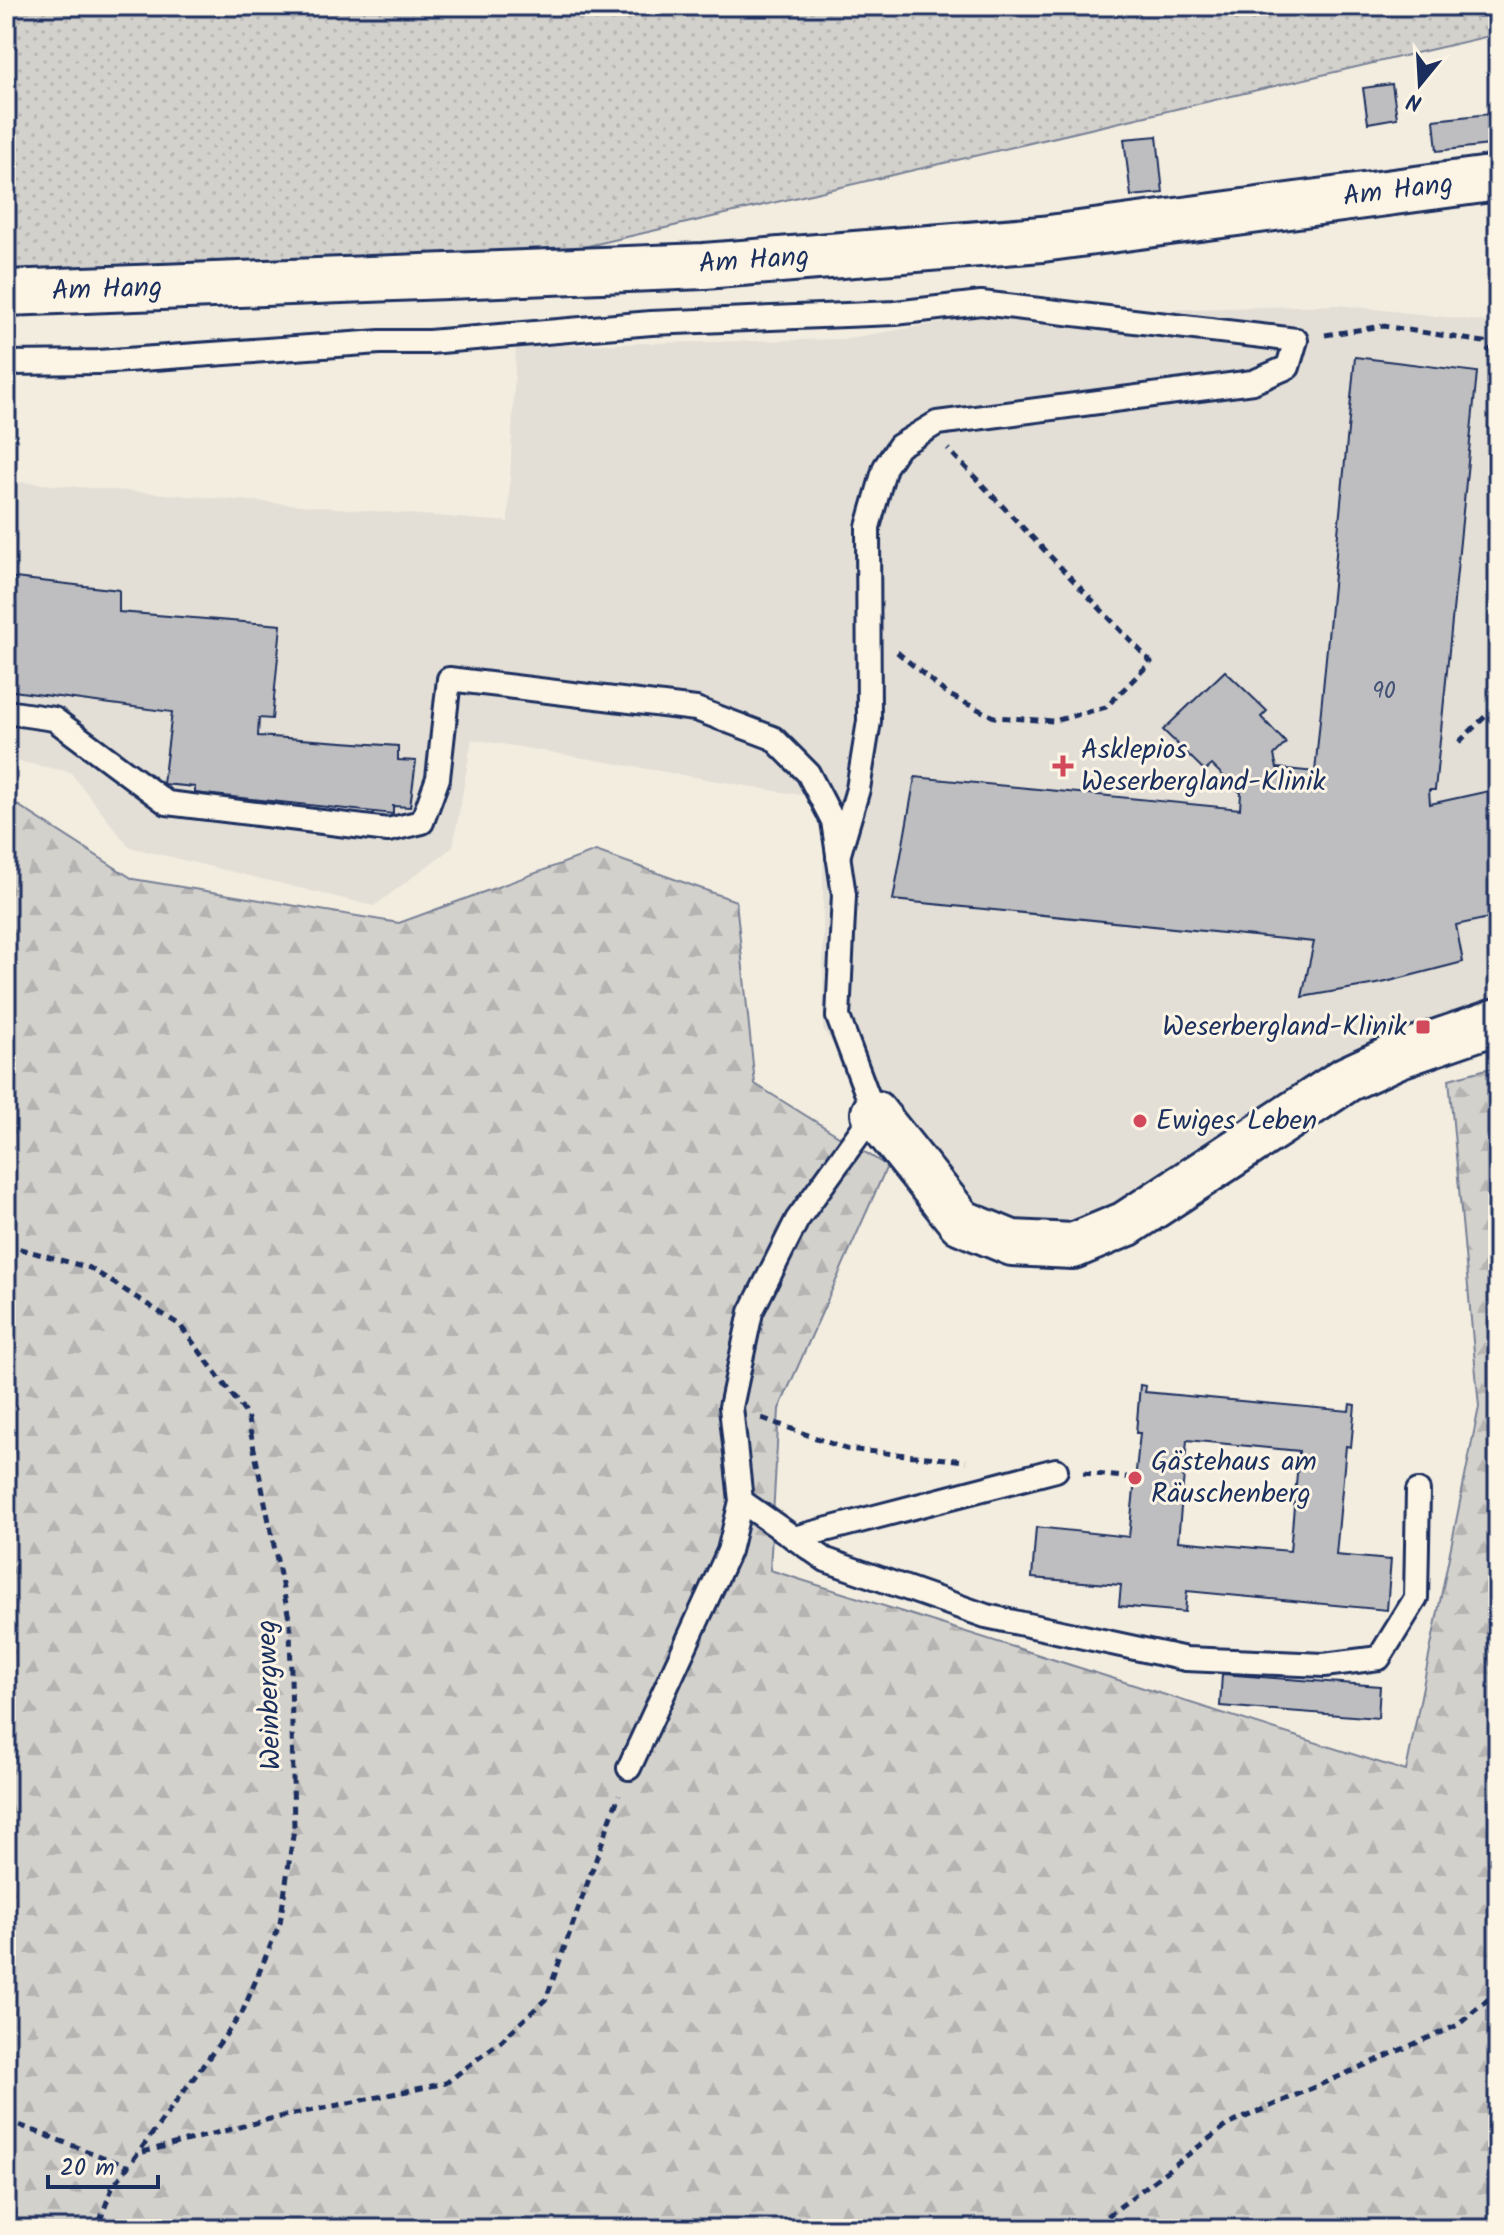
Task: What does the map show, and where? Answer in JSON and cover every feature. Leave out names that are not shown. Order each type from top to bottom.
[{"type":"street","name":"Am Hang","points":[[6,293],[704,266],[1042,239],[1498,178]]},
{"type":"street","points":[[874,1113],[961,1222],[1012,1243],[1073,1246],[1126,1224],[1347,1079],[1397,1056],[1498,1021]]},
{"type":"lane","points":[[6,363],[98,362],[380,342],[429,342],[651,323],[895,313],[981,303],[1296,340],[1288,367],[1253,382],[937,423],[899,446],[885,467],[868,527],[869,721],[858,789],[838,857]]},
{"type":"lane","points":[[6,712],[54,719],[167,803],[388,830],[422,822],[438,778],[449,679],[696,709],[773,738],[808,773],[833,821],[844,895],[838,1017],[874,1113],[797,1220],[751,1312],[731,1407],[741,1501],[729,1551],[629,1768]]},
{"type":"lane","points":[[794,1538],[1056,1470]]},
{"type":"lane","points":[[741,1501],[826,1560],[986,1616],[1186,1659],[1324,1665],[1379,1658],[1416,1598],[1418,1491]]},
{"type":"path","points":[[1296,340],[1383,326],[1484,342],[1498,364]]},
{"type":"path","points":[[868,628],[947,694],[994,717],[1054,721],[1106,707],[1151,662],[928,429]]},
{"type":"path","points":[[1459,742],[1498,704]]},
{"type":"path","name":"Weinbergweg","points":[[6,1245],[90,1268],[180,1325],[247,1415],[290,1623],[294,1829],[280,1923],[242,2013],[112,2188],[97,2229]]},
{"type":"path","points":[[731,1407],[846,1449],[981,1462]]},
{"type":"path","points":[[1056,1470],[1135,1478]]},
{"type":"path","points":[[141,2152],[270,2119],[446,2083],[501,2041],[546,1999],[629,1768]]},
{"type":"path","points":[[1102,2229],[1109,2215],[1227,2125],[1458,2025],[1498,1991]]},
{"type":"path","points":[[6,2120],[129,2167]]},
{"type":"shaded area","name":"Asklepios Weserbergland-Klinik","points":[[1339,305],[1498,323],[1498,1003],[1110,1217],[1039,1225],[985,1218],[955,1185],[939,1157],[904,1126],[865,1075],[843,1060],[823,1029],[823,799],[472,739],[453,847],[374,906],[129,847],[70,772],[6,759],[6,481],[508,522],[516,346],[843,339],[994,314]]},
{"type":"green space","points":[[6,6],[1498,6],[1498,34],[399,290],[6,269]]},
{"type":"green space","points":[[6,802],[19,806],[133,879],[399,923],[596,851],[736,901],[755,1084],[887,1166],[779,1409],[770,1570],[1406,1771],[1479,1407],[1449,1079],[1498,1066],[1498,2229],[6,2229]]},
{"type":"building","points":[[1392,84],[1397,118],[1368,123],[1363,88]]},
{"type":"building","points":[[1498,113],[1498,144],[1437,151],[1434,120]]},
{"type":"building","points":[[1157,136],[1163,193],[1131,196],[1124,139]]},
{"type":"building","points":[[1355,357],[1477,372],[1435,790],[1429,790],[1430,804],[1498,789],[1498,916],[1456,925],[1463,962],[1382,983],[1302,997],[1314,942],[893,900],[915,777],[1240,809],[1241,793],[1212,765],[1205,771],[1163,730],[1225,671],[1267,711],[1261,717],[1286,743],[1274,755],[1277,768],[1315,772]]},
{"type":"building","points":[[6,577],[119,590],[119,612],[281,625],[272,719],[259,718],[258,736],[398,746],[398,760],[416,761],[410,807],[393,806],[393,814],[195,793],[195,787],[163,784],[172,712],[6,690]]},
{"type":"building","points":[[1140,1385],[1146,1386],[1145,1392],[1349,1411],[1350,1404],[1355,1405],[1351,1447],[1346,1446],[1336,1555],[1391,1558],[1387,1610],[1187,1591],[1185,1612],[1119,1606],[1121,1585],[1032,1578],[1036,1527],[1129,1537],[1140,1433],[1136,1433]],"holes":[[[1187,1440],[1299,1451],[1290,1551],[1178,1541]]]},
{"type":"building","points":[[1222,1674],[1380,1686],[1378,1718],[1220,1706]]},
{"type":"place","name":"Asklepios Weserbergland-Klinik","points":[[1063,766]]},
{"type":"place","name":"Weserbergland-Klinik","points":[[1423,1027]]},
{"type":"place","name":"Ewiges Leben","points":[[1140,1121]]},
{"type":"place","name":"Gästehaus am Räuschenberg","points":[[1135,1478]]}]
